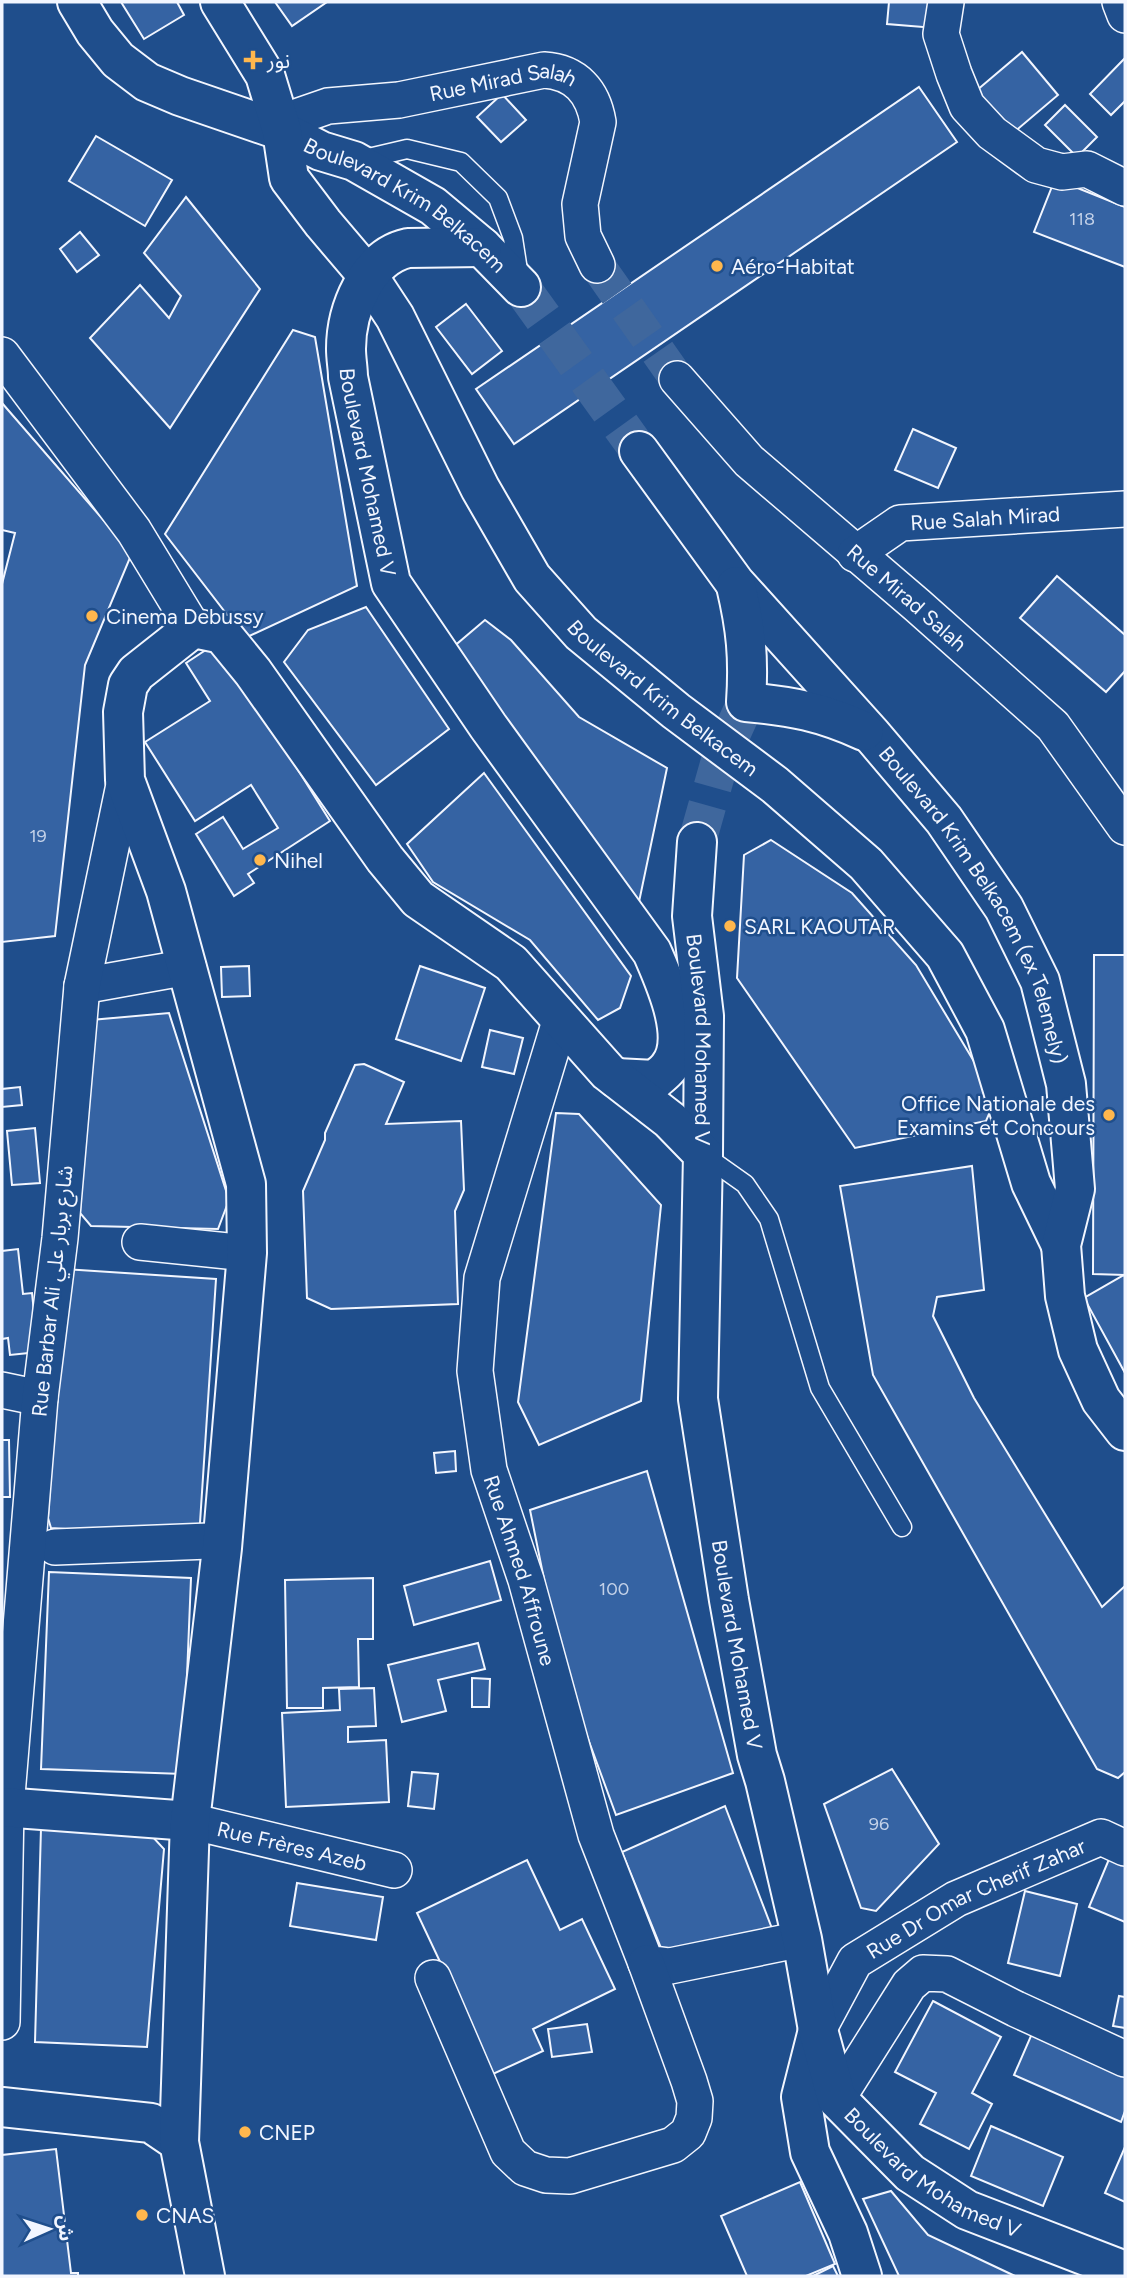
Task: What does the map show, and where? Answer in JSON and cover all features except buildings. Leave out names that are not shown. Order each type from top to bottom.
[{"type":"main road","name":"Boulevard Krim Belkacem","points":[[77,2],[95,32],[118,60],[147,82],[282,131],[321,151],[354,161],[433,206],[482,247],[521,287]]},
{"type":"main road","points":[[220,2],[265,75],[282,131]]},
{"type":"main road","name":"Boulevard Krim Belkacem","points":[[282,131],[289,178],[368,276],[395,317],[480,488],[532,578],[581,633],[677,711],[775,785],[866,864],[945,955],[985,1030],[1031,1183],[1061,1245]]},
{"type":"main road","points":[[368,276],[378,263],[397,250],[482,247]]},
{"type":"main road","name":"Boulevard Mohamed V","points":[[368,276],[350,320],[346,349],[348,377],[391,583],[488,726],[652,952],[676,1014],[678,1040],[670,1067],[655,1080],[616,1078]]},
{"type":"main road","name":"Boulevard Krim Belkacem (ex Telemely)","points":[[639,451],[735,583],[872,735],[944,820],[1004,908],[1041,981],[1066,1084],[1075,1189],[1061,1245],[1065,1296],[1077,1350],[1101,1400],[1125,1431]]},
{"type":"main road","points":[[735,583],[745,622],[749,662],[746,702],[790,705],[832,716],[872,735]]},
{"type":"main road","points":[[205,2276],[178,2142],[190,1821],[222,1548],[247,1253],[246,1184],[166,891],[125,780],[123,712],[128,685],[136,673],[193,628],[222,634],[253,672],[385,859],[418,899],[511,963],[616,1078],[670,1120],[703,1154]]},
{"type":"main road","name":"Boulevard Mohamed V","points":[[697,842],[692,916],[704,1016],[698,1399],[729,1601],[757,1755],[802,1939],[818,2030],[837,2099],[910,2173],[967,2210],[1125,2271]]},
{"type":"main road","points":[[4,1807],[190,1821]]},
{"type":"main road","name":"Rue Dr Omar Cherif Zahar","points":[[818,2030],[801,2097],[810,2152],[848,2233],[862,2276]]},
{"type":"main road","points":[[2,2107],[151,2123],[178,2142]]},
{"type":"street","points":[[946,2],[941,34],[954,74],[967,106],[992,134],[1036,165],[1062,172],[1087,169],[1125,188]]},
{"type":"street","points":[[1120,2],[1125,15]]},
{"type":"street","name":"Rue Mirad Salah","points":[[282,131],[299,116],[328,106],[399,100],[544,70],[567,74],[586,89],[596,110],[598,122],[580,205],[583,236],[597,265]]},
{"type":"street","points":[[2,355],[134,531],[193,628]]},
{"type":"street","name":"Rue Mirad Salah","points":[[677,379],[749,461],[1053,726],[1125,827]]},
{"type":"street","name":"Rue Salah Mirad","points":[[855,554],[900,523],[1125,509]]},
{"type":"street","name":"Rue Barbar Ali شارع بربار علي","points":[[2,2022],[4,1807],[40,1398],[60,1238],[82,986],[125,780]]},
{"type":"street","points":[[82,986],[188,967]]},
{"type":"street","name":"Rue Ahmed Affroune","points":[[433,1978],[508,2152],[525,2168],[546,2175],[570,2176],[673,2145],[688,2133],[694,2118],[695,2101],[646,1963],[596,1835],[526,1580],[489,1470],[475,1371],[482,1278],[561,1018]]},
{"type":"street","points":[[140,1242],[247,1253]]},
{"type":"street","points":[[2,1390],[40,1398]]},
{"type":"street","points":[[55,1547],[209,1541],[222,1548]]},
{"type":"street","name":"Rue Frères Azeb","points":[[190,1821],[394,1870]]},
{"type":"street","name":"Rue Dr Omar Cherif Zahar","points":[[818,2030],[855,1961],[956,1899],[1113,1842]]},
{"type":"street","points":[[646,1963],[670,1966],[802,1939]]},
{"type":"street","points":[[837,2099],[909,1985],[923,1973],[947,1973],[1016,2009],[1125,2059]]},
{"type":"lane","points":[[354,161],[407,149],[461,162],[498,198],[513,238],[521,287]]},
{"type":"lane","points":[[703,1154],[745,1184],[769,1219],[820,1388],[902,1527]]},
{"type":"tunnel","points":[[597,265],[677,379]]},
{"type":"tunnel","points":[[521,287],[639,451]]},
{"type":"tunnel","points":[[697,842],[721,757],[746,702]]},
{"type":"place","name":"نور","points":[[253,60]]},
{"type":"place","name":"Aéro-Habitat","points":[[717,266]]},
{"type":"place","name":"Cinema Debussy","points":[[92,616]]},
{"type":"place","name":"Nihel","points":[[260,860]]},
{"type":"place","name":"SARL KAOUTAR","points":[[730,926]]},
{"type":"place","name":"Office Nationale des Examins et Concours","points":[[1109,1115]]},
{"type":"place","name":"CNEP","points":[[245,2132]]},
{"type":"place","name":"CNAS","points":[[142,2215]]}]
